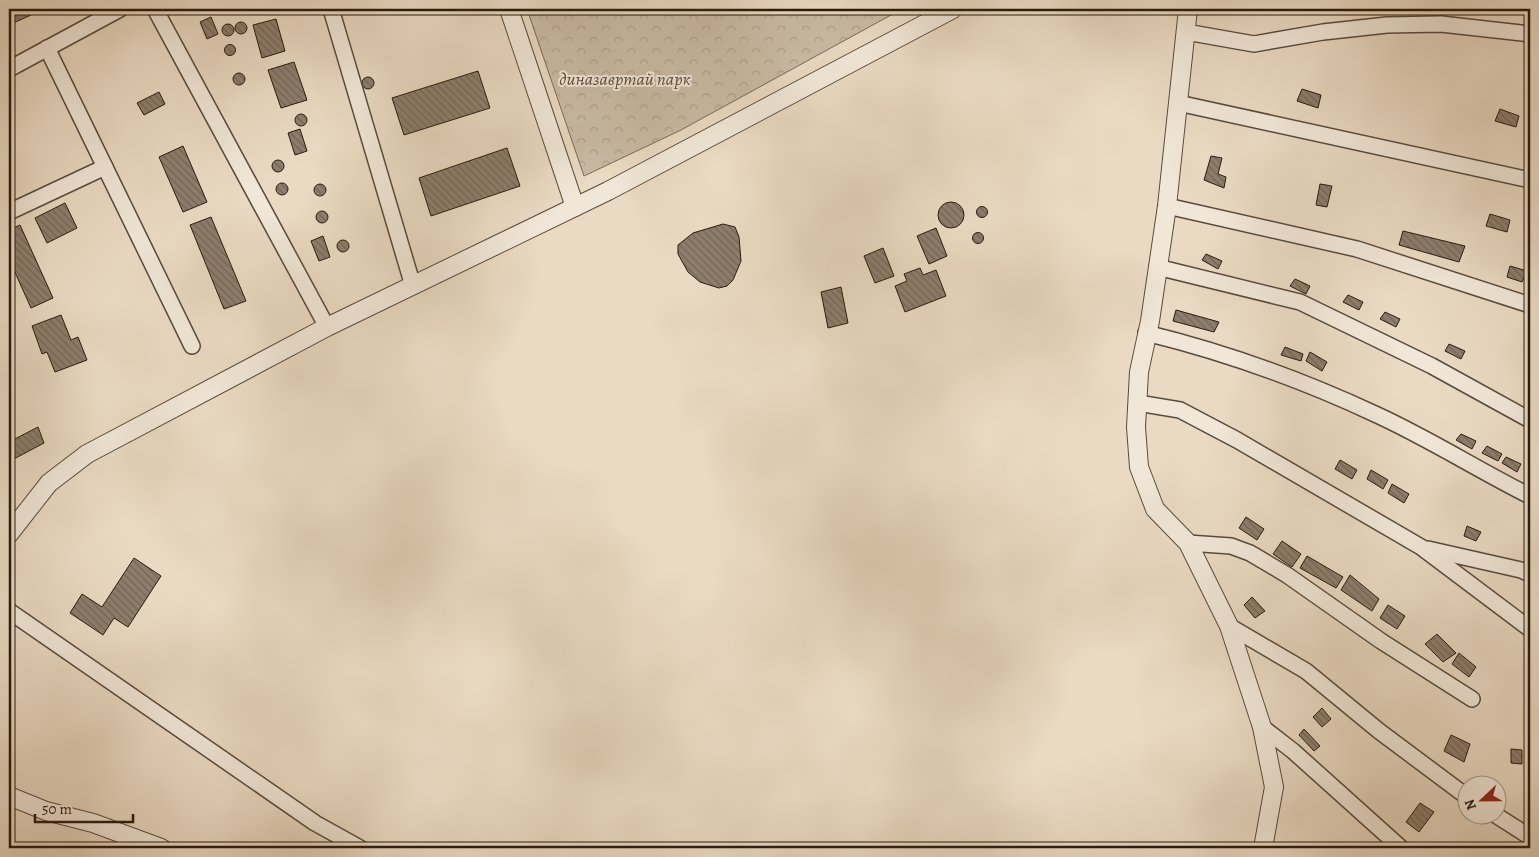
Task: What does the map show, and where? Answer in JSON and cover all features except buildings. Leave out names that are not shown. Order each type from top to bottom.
[{"type":"street","points":[[9,69],[47,48],[95,14],[120,9]]},
{"type":"street","points":[[155,9],[327,327]]},
{"type":"street","points":[[331,9],[413,286]]},
{"type":"street","points":[[509,9],[576,207]]},
{"type":"street","points":[[9,534],[49,483],[87,454],[327,327],[576,207],[953,9]]},
{"type":"street","points":[[1188,9],[1167,206],[1150,321],[1139,372],[1136,427],[1139,467],[1155,509],[1188,543],[1229,626],[1262,727],[1274,787],[1263,848]]},
{"type":"street","points":[[1186,32],[1254,44],[1323,32],[1387,25],[1442,24],[1530,34]]},
{"type":"street","points":[[47,48],[192,346]]},
{"type":"street","points":[[1178,103],[1530,180]]},
{"type":"street","points":[[9,212],[105,167]]},
{"type":"street","points":[[1167,206],[1357,249],[1530,305]]},
{"type":"street","points":[[1157,267],[1300,302],[1432,366],[1530,420]]},
{"type":"street","points":[[1146,333],[1183,342],[1309,386],[1377,415],[1530,496]]},
{"type":"street","points":[[1138,403],[1180,410],[1237,440],[1421,547],[1530,629]]},
{"type":"street","points":[[1188,543],[1231,546],[1250,553],[1287,575],[1381,641],[1472,698]]},
{"type":"street","points":[[1421,547],[1530,574]]},
{"type":"street","points":[[9,611],[315,823],[360,848]]},
{"type":"street","points":[[1229,626],[1306,671],[1379,731],[1456,789]]},
{"type":"street","points":[[1262,727],[1293,751],[1401,848]]},
{"type":"street","points":[[9,796],[46,811],[93,823],[161,848]]},
{"type":"street","points":[[1506,822],[1530,837]]},
{"type":"green space","name":"диназавртай парк","points":[[527,9],[902,9],[681,130],[584,176]]}]
